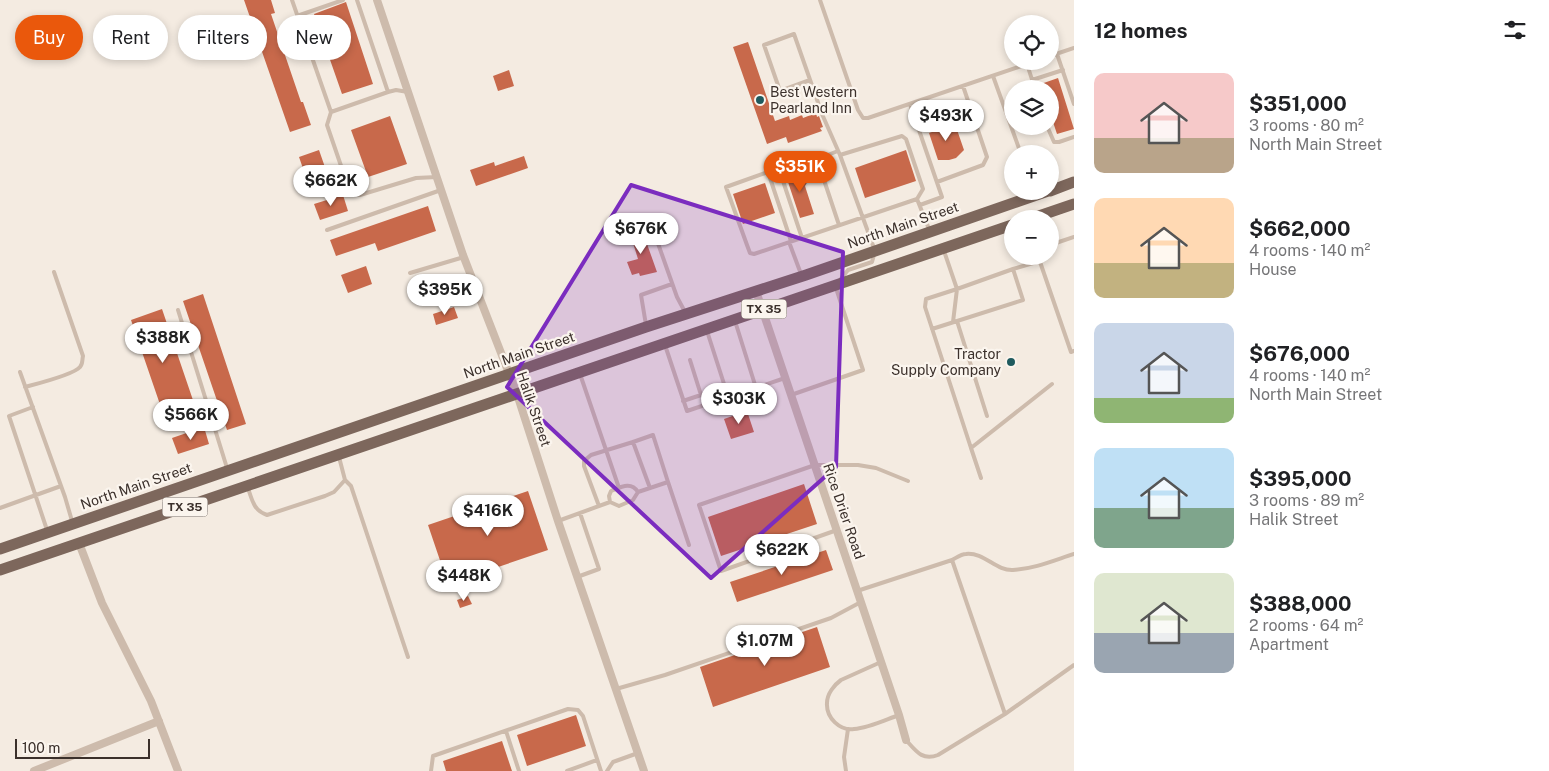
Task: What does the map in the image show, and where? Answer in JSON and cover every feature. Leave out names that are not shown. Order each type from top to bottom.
[{"type":"main road","name":"North Main Street","points":[[1059,187],[1074,182]]},
{"type":"main road","name":"North Main Street","points":[[0,549],[646,327],[802,277],[1017,200]]},
{"type":"main road","points":[[1056,210],[1074,204]]},
{"type":"main road","name":"TX 35","points":[[0,570],[1004,228]]},
{"type":"main road","points":[[330,435],[338,455]]},
{"type":"main road","points":[[73,523],[79,543]]},
{"type":"street","name":"Halik Street","points":[[377,0],[464,257],[516,394],[644,771]]},
{"type":"street","name":"Rice Drier Road","points":[[756,291],[906,740]]},
{"type":"street","points":[[79,543],[102,603],[159,721],[178,771]]},
{"type":"street","points":[[34,771],[159,721]]},
{"type":"lane","points":[[292,0],[297,15]]},
{"type":"lane","points":[[300,15],[343,0]]},
{"type":"lane","points":[[357,0],[388,92]]},
{"type":"lane","points":[[820,0],[863,118],[868,118],[1010,70]]},
{"type":"lane","points":[[791,395],[863,370],[835,286],[848,270],[872,262],[875,251],[829,127],[822,114],[794,34],[764,45],[780,91],[810,80]]},
{"type":"lane","points":[[1059,53],[1074,48]]},
{"type":"lane","points":[[1059,59],[1074,104]]},
{"type":"lane","points":[[313,60],[331,112],[327,126],[350,192],[360,196],[416,178],[437,177]]},
{"type":"lane","points":[[1029,70],[1032,80],[1063,70]]},
{"type":"lane","points":[[993,76],[1018,145]]},
{"type":"lane","points":[[937,182],[983,165],[987,157],[963,86]]},
{"type":"lane","points":[[331,112],[388,92],[396,90],[408,92]]},
{"type":"lane","points":[[910,104],[942,197],[920,205]]},
{"type":"lane","points":[[918,126],[970,108]]},
{"type":"lane","points":[[1051,135],[1054,142],[1074,137]]},
{"type":"lane","points":[[802,277],[790,242],[768,172],[726,186],[750,253],[754,254],[790,242],[802,238],[862,217],[917,199],[924,189],[906,139],[902,136],[817,159]]},
{"type":"lane","points":[[802,238],[782,178],[782,170],[787,164],[812,155],[817,159],[839,225]]},
{"type":"lane","points":[[327,230],[441,190]]},
{"type":"lane","points":[[917,199],[930,232]]},
{"type":"lane","points":[[656,235],[672,284],[686,314]]},
{"type":"lane","points":[[1059,242],[1074,236]]},
{"type":"lane","points":[[944,248],[957,289],[955,322],[987,416]]},
{"type":"lane","points":[[410,273],[464,257]]},
{"type":"lane","points":[[982,478],[924,307],[926,300],[1024,265]]},
{"type":"lane","points":[[1041,265],[1071,352],[1074,351]]},
{"type":"lane","points":[[932,329],[1023,300],[1013,270]]},
{"type":"lane","points":[[25,387],[78,370],[82,364],[83,356],[54,272]]},
{"type":"lane","points":[[646,327],[641,295],[672,284]]},
{"type":"lane","points":[[178,310],[228,470]]},
{"type":"lane","points":[[734,320],[756,388]]},
{"type":"lane","points":[[683,401],[725,387],[706,330]]},
{"type":"lane","points":[[665,343],[687,411],[785,378]]},
{"type":"lane","points":[[690,360],[701,395]]},
{"type":"lane","points":[[20,372],[73,523]]},
{"type":"lane","points":[[580,373],[619,488]]},
{"type":"lane","points":[[971,448],[1052,384]]},
{"type":"lane","points":[[32,408],[10,416],[48,532]]},
{"type":"lane","points":[[598,506],[584,466],[584,461],[587,457],[653,435],[689,545]]},
{"type":"lane","points":[[634,442],[650,488]]},
{"type":"lane","points":[[338,455],[345,480],[351,486],[408,657]]},
{"type":"lane","points":[[837,530],[721,571],[699,505],[815,465],[876,468],[908,480]]},
{"type":"lane","points":[[247,485],[254,507],[260,513],[267,515],[334,492],[345,480]]},
{"type":"lane","points":[[558,521],[610,502],[619,506],[633,500],[638,492],[668,482]]},
{"type":"lane","points":[[610,502],[609,496],[611,491],[619,488],[628,485],[633,486],[638,492]]},
{"type":"lane","points":[[0,508],[61,486]]},
{"type":"lane","points":[[577,577],[600,569],[580,513]]},
{"type":"lane","points":[[857,591],[965,554],[978,555],[1002,569],[1012,570],[1035,566],[1074,554]]},
{"type":"lane","points":[[952,560],[1005,714]]},
{"type":"lane","points":[[616,689],[665,675],[831,618],[861,602]]},
{"type":"lane","points":[[881,662],[841,680],[830,693],[827,703],[833,722],[844,729],[855,730],[899,715]]},
{"type":"lane","points":[[906,740],[922,756],[930,758],[1005,714],[1074,665]]},
{"type":"lane","points":[[431,771],[433,756],[568,710],[578,710],[583,716],[601,771]]},
{"type":"lane","points":[[846,771],[844,757],[848,729]]},
{"type":"lane","points":[[506,731],[520,771]]},
{"type":"lane","points":[[607,771],[613,762],[638,753]]},
{"type":"lane","points":[[567,771],[597,760]]},
{"type":"highlighted area","points":[[631,185],[843,252],[836,467],[711,578],[507,387]]},
{"type":"building","points":[[244,0],[271,0],[275,13],[271,14],[277,32],[277,60],[287,60],[311,125],[290,132],[265,60],[267,60],[267,15],[249,15]]},
{"type":"building","points":[[346,2],[350,15],[314,15]]},
{"type":"building","points":[[351,17],[373,84],[342,94],[330,60],[351,60]]},
{"type":"building","name":"Best Western Pearland Inn","points":[[748,42],[775,121],[789,116],[790,120],[802,115],[803,118],[816,113],[823,127],[820,128],[822,131],[788,143],[786,137],[767,144],[733,47]]},
{"type":"building","points":[[509,70],[514,86],[498,91],[493,76]]},
{"type":"building","points":[[1059,81],[1074,129],[1059,133]]},
{"type":"building","points":[[390,116],[407,164],[368,177],[351,130]]},
{"type":"building","points":[[936,124],[938,129],[955,124],[964,150],[956,158],[938,160],[929,133],[932,132],[929,126]]},
{"type":"building","points":[[319,150],[327,173],[307,180],[299,157]]},
{"type":"building","points":[[906,150],[916,181],[865,198],[855,168]]},
{"type":"building","points":[[524,156],[528,168],[476,186],[470,170],[494,162],[495,166]]},
{"type":"building","points":[[804,170],[808,181],[805,186],[814,214],[800,218],[786,176]]},
{"type":"building","points":[[765,183],[775,213],[743,224],[733,194]]},
{"type":"building","points":[[343,195],[348,211],[320,220],[314,204]]},
{"type":"building","points":[[428,206],[436,231],[378,251],[375,243],[336,256],[330,240]]},
{"type":"building","points":[[641,227],[657,272],[640,276],[639,273],[632,275],[627,262],[638,259],[629,230]]},
{"type":"building","points":[[366,266],[372,284],[348,293],[341,275]]},
{"type":"building","points":[[203,294],[246,424],[227,430],[183,301]]},
{"type":"building","points":[[454,307],[458,318],[436,325],[433,314]]},
{"type":"building","points":[[162,309],[196,409],[165,419],[131,320]]},
{"type":"building","points":[[747,411],[754,432],[731,439],[724,419]]},
{"type":"building","points":[[204,427],[209,444],[178,454],[172,438]]},
{"type":"building","points":[[804,484],[817,524],[721,556],[708,517]]},
{"type":"building","points":[[528,491],[548,550],[448,584],[428,525]]},
{"type":"building","points":[[826,550],[833,570],[737,602],[730,582]]},
{"type":"building","points":[[468,596],[472,604],[460,608],[457,600]]},
{"type":"building","points":[[817,627],[830,667],[713,707],[700,667]]},
{"type":"building","points":[[576,715],[586,746],[527,766],[517,735]]},
{"type":"building","points":[[502,741],[512,771],[446,771],[443,761]]},
{"type":"place","name":"Best Western Pearland Inn","points":[[760,100]]},
{"type":"place","name":"Tractor Supply Company","points":[[1011,362]]}]
